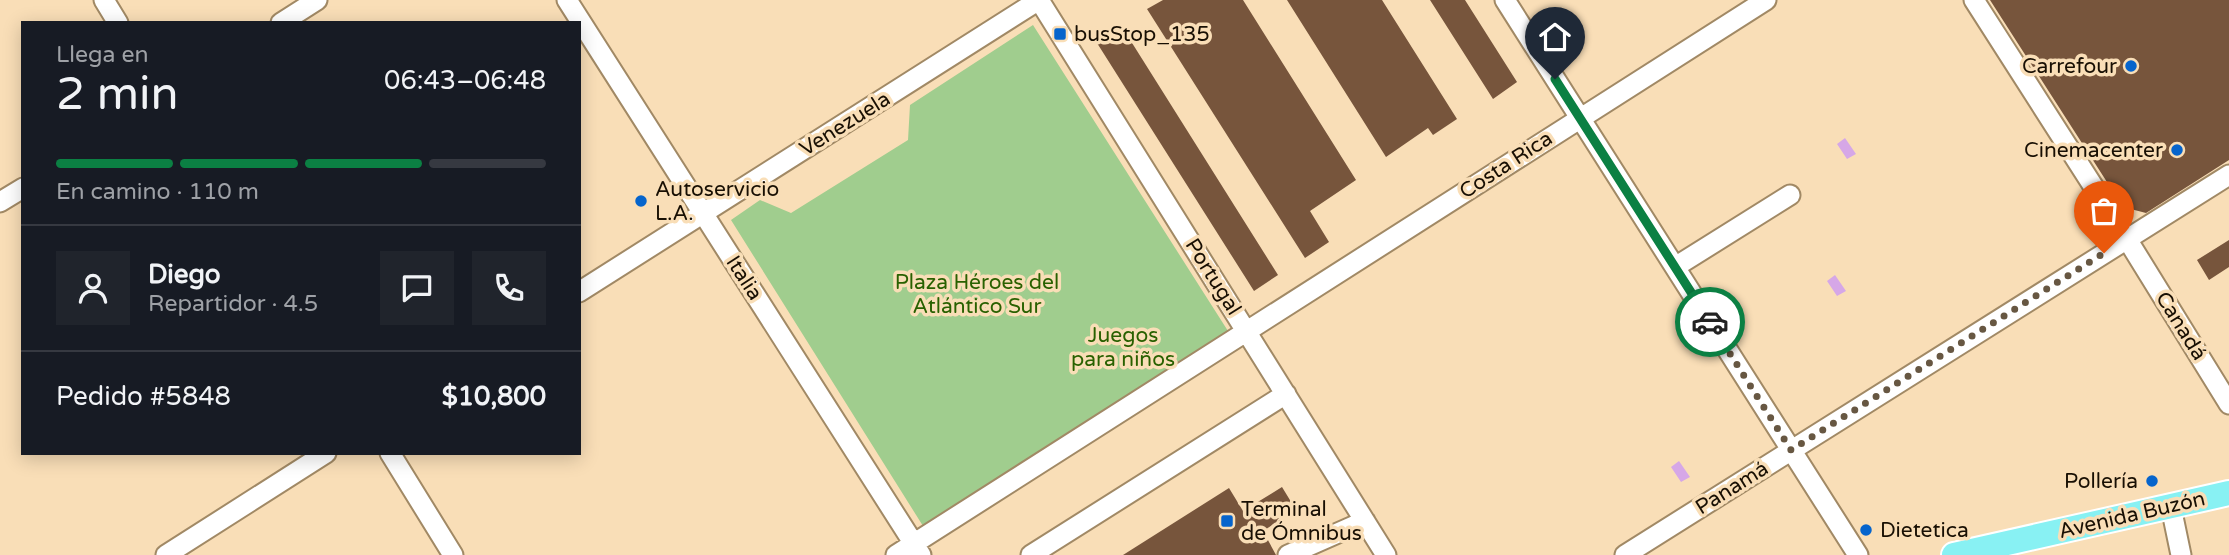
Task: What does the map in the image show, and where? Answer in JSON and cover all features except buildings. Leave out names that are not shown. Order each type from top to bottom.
[{"type":"main road","name":"Avenida Buzón","points":[[1954,555],[2229,493]]},
{"type":"street","points":[[104,0],[117,21]]},
{"type":"street","points":[[284,21],[317,0]]},
{"type":"street","name":"Italia","points":[[567,0],[580,21]]},
{"type":"street","name":"Venezuela","points":[[581,291],[1039,0]]},
{"type":"street","name":"Portugal","points":[[1039,0],[1386,555]]},
{"type":"street","points":[[1505,0],[1858,555]]},
{"type":"street","name":"Costa Rica","points":[[896,555],[918,549],[1247,331],[1766,0]]},
{"type":"street","name":"Canadá","points":[[1974,0],[2229,404]]},
{"type":"street","name":"Italia","points":[[581,22],[918,549]]},
{"type":"street","name":"Panamá","points":[[1625,555],[2229,175]]},
{"type":"street","points":[[0,202],[21,189]]},
{"type":"street","points":[[1675,267],[1790,195]]},
{"type":"street","points":[[1031,555],[1286,394]]},
{"type":"street","points":[[166,555],[323,455]]},
{"type":"street","points":[[391,455],[453,555]]},
{"type":"street","points":[[2171,507],[2181,555]]},
{"type":"street","points":[[1288,555],[1365,521]]},
{"type":"green space","name":"Plaza Héroes del Atlántico Sur","points":[[1033,25],[1228,331],[923,526],[731,220],[760,200],[791,213],[908,140],[910,105]]},
{"type":"shaded area","points":[[1845,138],[1856,154],[1847,159],[1837,144]]},
{"type":"shaded area","points":[[1835,275],[1846,291],[1837,296],[1827,281]]},
{"type":"shaded area","points":[[1679,461],[1690,477],[1681,482],[1671,467]]},
{"type":"way so far","points":[[1710,322],[1791,450],[2104,253]]},
{"type":"place","name":"busStop_135","points":[[1060,34]]},
{"type":"place","name":"Carrefour","points":[[2131,66]]},
{"type":"place","name":"Cinemacenter","points":[[2177,150]]},
{"type":"place","name":"Autoservicio L.A.","points":[[641,201]]},
{"type":"place","name":"Pollería","points":[[2152,481]]},
{"type":"place","name":"Terminal de Ómnibus","points":[[1227,521]]},
{"type":"place","name":"Dietetica","points":[[1866,530]]},
{"type":"route","points":[[1555,79],[1710,322]]},
{"type":"park label","name":"Juegos para niños","points":[[1123,347]]}]
